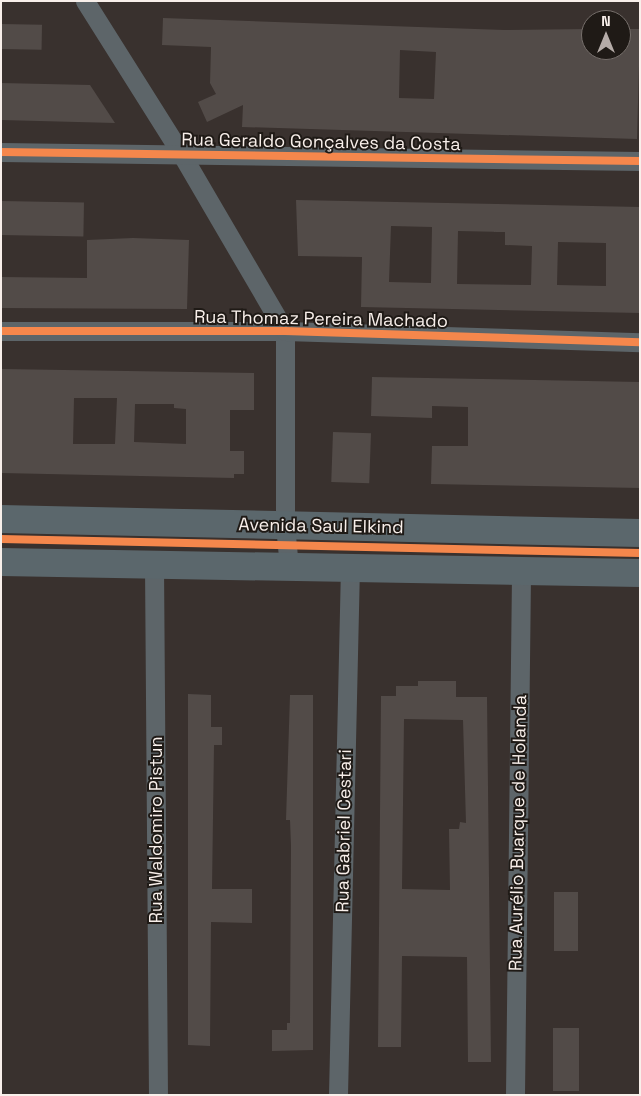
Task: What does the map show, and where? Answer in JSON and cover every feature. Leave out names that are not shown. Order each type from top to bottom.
[{"type":"main road","name":"Avenida Saul Elkind","points":[[1,519],[640,534]]},
{"type":"main road","points":[[1,562],[640,573]]},
{"type":"street","points":[[85,1],[182,155],[285,332],[285,526],[289,567]]},
{"type":"street","name":"Rua Geraldo Gonçalves da Costa","points":[[1,152],[640,161]]},
{"type":"street","name":"Rua Thomaz Pereira Machado","points":[[1,331],[285,332],[640,342]]},
{"type":"street","name":"Rua Waldomiro Pistun","points":[[154,565],[158,1095]]},
{"type":"street","name":"Rua Gabriel Cestari","points":[[338,1095],[350,568]]},
{"type":"street","name":"Rua Aurélio Buarque de Holanda","points":[[515,1095],[521,571]]},
{"type":"building","points":[[163,18],[504,30],[581,29],[581,60],[631,60],[631,29],[640,29],[637,139],[242,127],[243,105],[207,122],[198,102],[216,94],[210,83],[211,47],[162,45]],"holes":[[[400,50],[436,52],[434,99],[399,98]]]},
{"type":"building","points":[[1,24],[42,25],[42,50],[1,49]]},
{"type":"building","points":[[1,83],[90,85],[115,123],[1,120]]},
{"type":"building","points":[[296,200],[640,207],[640,313],[361,307],[362,257],[298,256]],"holes":[[[391,226],[432,227],[431,283],[389,282]],[[458,231],[505,232],[505,245],[532,246],[531,285],[457,284]],[[558,242],[606,243],[606,286],[557,285]]]},
{"type":"building","points":[[1,201],[84,202],[83,236],[1,235]]},
{"type":"building","points":[[133,238],[189,240],[187,309],[1,308],[1,277],[87,278],[87,240]]},
{"type":"building","points":[[1,369],[254,373],[254,410],[230,410],[230,451],[244,451],[244,474],[234,474],[234,478],[1,473]],"holes":[[[74,398],[117,398],[115,444],[73,444]],[[135,404],[174,404],[174,408],[186,409],[186,444],[134,442]]]},
{"type":"building","points":[[372,377],[640,382],[640,488],[431,484],[432,446],[468,446],[468,407],[432,406],[432,418],[371,416]]},
{"type":"building","points":[[333,432],[371,433],[369,483],[331,482]]},
{"type":"building","points":[[418,681],[456,681],[456,697],[487,697],[491,1062],[468,1062],[467,957],[402,956],[401,1047],[378,1047],[381,696],[396,696],[396,686],[418,686]],"holes":[[[404,719],[463,720],[466,823],[460,822],[459,829],[449,829],[450,890],[402,889]]]},
{"type":"building","points":[[188,694],[211,695],[211,727],[222,727],[222,745],[214,745],[212,889],[252,889],[252,923],[211,922],[210,1046],[188,1045]]},
{"type":"building","points":[[290,695],[313,695],[313,1050],[272,1051],[272,1030],[287,1030],[287,1023],[290,1023],[291,846],[290,820],[286,820]]},
{"type":"building","points":[[554,892],[578,892],[578,951],[554,951]]},
{"type":"building","points":[[553,1028],[579,1028],[579,1091],[553,1091]]},
{"type":"cycle path","points":[[1,152],[640,161]]},
{"type":"cycle path","points":[[1,331],[285,331],[640,342]]},
{"type":"cycle path","points":[[1,539],[640,553]]}]
